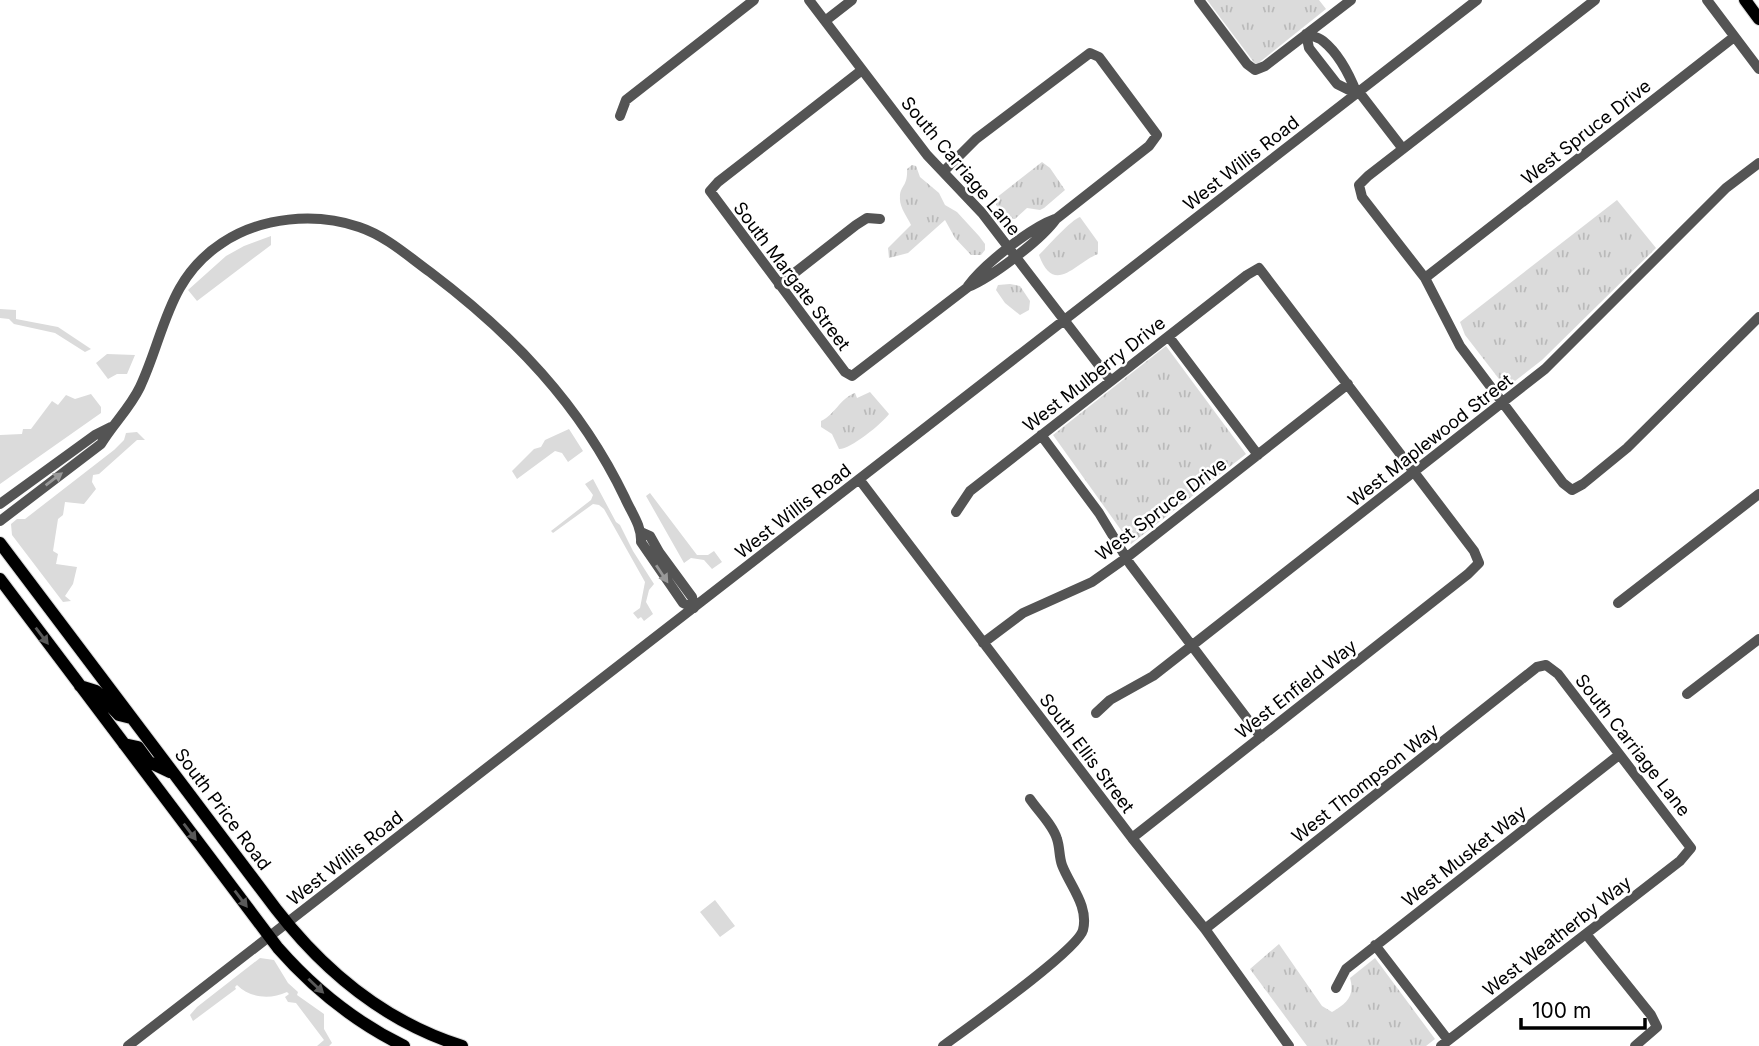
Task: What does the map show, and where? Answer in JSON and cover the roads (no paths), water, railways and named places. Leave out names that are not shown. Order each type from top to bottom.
[{"type":"main road","points":[[1745,0],[1759,19]]},
{"type":"main road","name":"South Price Road","points":[[0,543],[287,923],[327,967],[365,998],[423,1031],[461,1046]]},
{"type":"main road","points":[[0,579],[269,936],[302,974],[348,1014],[404,1046]]},
{"type":"main road","points":[[80,686],[96,691],[119,715],[133,719]]},
{"type":"main road","points":[[124,744],[138,747],[149,762],[173,774]]},
{"type":"street","points":[[620,116],[626,100],[754,0]]},
{"type":"street","name":"South Carriage Lane","points":[[809,0],[927,155],[982,213],[1111,381]]},
{"type":"street","points":[[825,21],[852,0]]},
{"type":"street","points":[[1199,0],[1247,64],[1255,70],[1265,66],[1351,0]]},
{"type":"street","name":"West Willis Road","points":[[128,1046],[1478,0]]},
{"type":"street","points":[[1595,0],[1359,186],[1362,197],[1425,278],[1460,346],[1563,483],[1572,490],[1627,448],[1759,317]]},
{"type":"street","points":[[1707,0],[1759,69]]},
{"type":"street","points":[[1307,34],[1309,48],[1337,84],[1358,93]]},
{"type":"street","points":[[1307,34],[1321,39],[1350,75],[1358,93],[1403,149]]},
{"type":"street","name":"West Spruce Drive","points":[[1425,278],[1734,37]]},
{"type":"street","points":[[943,172],[976,139],[1090,53],[1098,58],[1157,135],[1149,146],[1056,219],[1042,224],[1012,252]]},
{"type":"street","name":"South Margate Street","points":[[862,70],[710,191],[845,372],[852,376],[968,287],[978,273],[1012,252]]},
{"type":"street","name":"West Maplewood Street","points":[[1096,713],[1110,700],[1153,676],[1503,404],[1545,369],[1726,188],[1759,163]]},
{"type":"street","points":[[779,285],[856,225],[867,218],[880,219]]},
{"type":"street","points":[[0,521],[101,444],[140,388],[170,304],[186,276],[203,258],[238,234],[280,220],[334,220],[368,230],[397,248],[480,310],[516,344],[569,405],[588,433],[641,532],[650,536],[664,560],[691,595],[694,608]]},
{"type":"street","name":"West Mulberry Drive","points":[[956,512],[970,491],[1259,268],[1348,384]]},
{"type":"street","points":[[1169,337],[1258,455]]},
{"type":"street","points":[[1348,384],[1413,472]]},
{"type":"street","name":"West Spruce Drive","points":[[983,643],[1023,613],[1092,582],[1126,558],[1348,384]]},
{"type":"street","points":[[0,504],[95,435],[111,427]]},
{"type":"street","points":[[1041,435],[1100,513],[1126,558],[1261,737]]},
{"type":"street","name":"West Enfield Way","points":[[1132,838],[1479,563],[1474,551],[1413,472]]},
{"type":"street","name":"South Ellis Street","points":[[859,479],[1132,838],[1205,929],[1289,1046]]},
{"type":"street","points":[[1618,603],[1759,494]]},
{"type":"street","points":[[1687,694],[1759,639]]},
{"type":"street","name":"South Carriage Lane","points":[[1546,665],[1558,674],[1691,848]]},
{"type":"street","name":"West Thompson Way","points":[[1205,929],[1537,667],[1546,665]]},
{"type":"street","name":"West Musket Way","points":[[1336,988],[1346,969],[1375,945],[1619,755]]},
{"type":"street","points":[[943,1046],[1066,953],[1083,932],[1083,915],[1078,895],[1061,862],[1057,838],[1030,799]]},
{"type":"street","name":"West Weatherby Way","points":[[1444,1043],[1680,861],[1691,848]]},
{"type":"street","points":[[1586,934],[1651,1015],[1657,1027],[1635,1046]]},
{"type":"street","points":[[1375,945],[1444,1043]]}]
